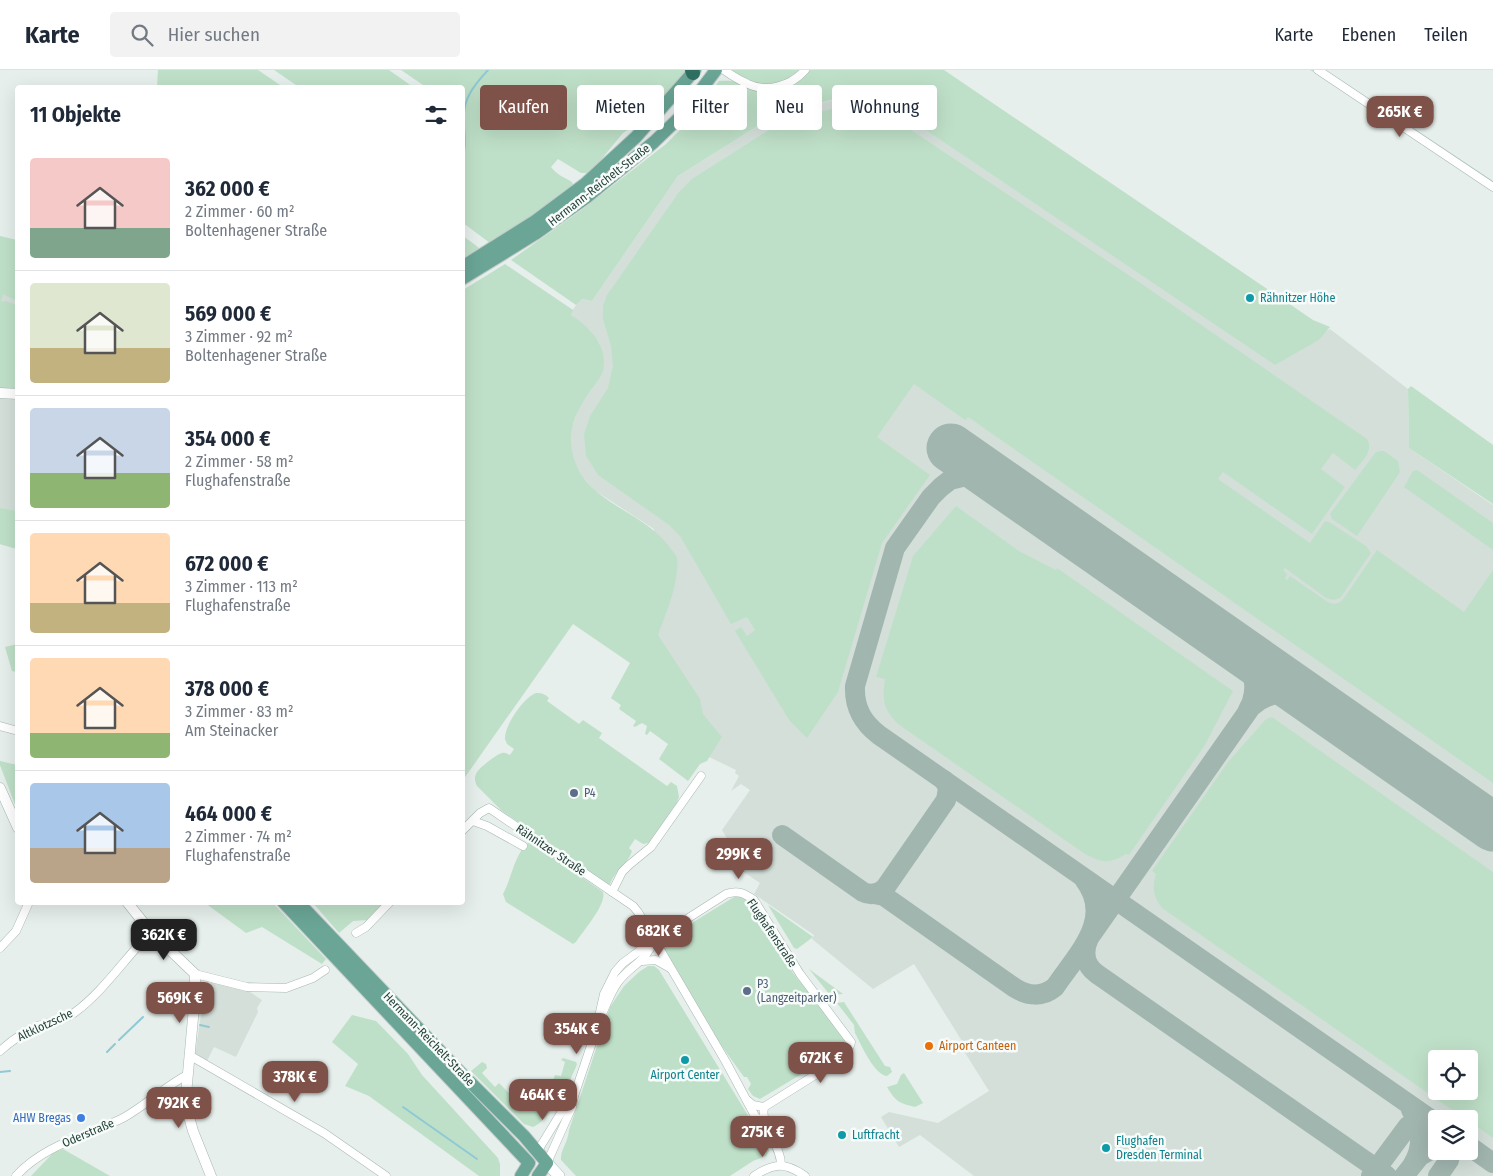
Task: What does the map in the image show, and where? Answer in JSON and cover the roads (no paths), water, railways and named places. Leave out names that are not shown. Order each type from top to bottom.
[{"type":"main road","name":"Hermann-Reichelt-Straße","points":[[465,277],[543,229],[587,197],[654,142],[686,109],[716,70]]},
{"type":"main road","name":"Hermann-Reichelt-Straße","points":[[465,265],[535,221],[586,183],[636,138],[694,71]]},
{"type":"main road","name":"Hermann-Reichelt-Straße","points":[[286,905],[529,1163],[542,1172],[559,1176]]},
{"type":"main road","name":"Hermann-Reichelt-Straße","points":[[301,905],[537,1152],[542,1172]]},
{"type":"main road","name":"Flughafenstraße","points":[[521,1176],[537,1152]]},
{"type":"street","points":[[724,70],[748,84],[769,88],[793,80],[805,70]]},
{"type":"street","points":[[1318,70],[1493,187]]},
{"type":"street","points":[[0,393],[15,394]]},
{"type":"street","points":[[0,726],[15,729]]},
{"type":"street","points":[[612,892],[626,869],[651,847],[701,776]]},
{"type":"street","points":[[0,788],[15,821]]},
{"type":"street","name":"Rähnitzer Straße","points":[[473,821],[480,813],[489,808],[633,906],[671,970]]},
{"type":"street","points":[[465,828],[473,821],[523,846]]},
{"type":"street","name":"Flughafenstraße","points":[[596,1030],[604,994],[615,972],[632,954],[726,894],[736,891],[743,892],[754,900],[800,974],[852,1042],[847,1055],[764,1107]]},
{"type":"street","points":[[0,948],[16,931],[28,905]]},
{"type":"street","points":[[129,905],[150,932],[195,974],[247,987],[286,988],[313,978],[325,970]]},
{"type":"street","points":[[356,933],[366,926],[387,905]]},
{"type":"street","name":"Altklotzsche","points":[[0,1051],[16,1038],[38,1026],[74,1014],[97,992],[150,932]]},
{"type":"street","name":"Flughafenstraße","points":[[542,1172],[572,1107],[596,1030],[608,1000],[619,981],[642,961],[649,952],[654,940]]},
{"type":"street","points":[[642,961],[656,960],[671,970],[755,1116],[766,1126]]},
{"type":"street","points":[[195,974],[195,996],[186,1075],[186,1095],[193,1131],[211,1176]]},
{"type":"street","points":[[189,1055],[324,1133],[386,1176]]},
{"type":"street","name":"Oderstraße","points":[[16,1176],[26,1165],[51,1148],[125,1117],[186,1075]]},
{"type":"street","name":"Flughafenstraße","points":[[537,1152],[567,1103],[574,1096]]},
{"type":"street","points":[[747,1100],[753,1105],[764,1107],[763,1116],[766,1126],[777,1146],[780,1155],[780,1166]]},
{"type":"street","points":[[754,1176],[767,1168],[780,1166],[793,1168],[805,1176]]},
{"type":"waterway","points":[[465,106],[470,93],[488,70]]},
{"type":"waterway","points":[[119,1040],[143,1017]]},
{"type":"waterway","points":[[200,1025],[209,1027]]},
{"type":"waterway","points":[[107,1052],[115,1044]]},
{"type":"waterway","points":[[0,1072],[10,1071]]},
{"type":"waterway","points":[[403,1107],[477,1159]]},
{"type":"place","name":"Rähnitzer Höhe","points":[[1250,298]]},
{"type":"place","name":"P4","points":[[574,793]]},
{"type":"place","name":"P3 (Langzeitparker)","points":[[747,991]]},
{"type":"place","name":"Airport Canteen","points":[[929,1046]]},
{"type":"place","name":"Airport Center","points":[[685,1060]]},
{"type":"place","name":"AHW Bregas","points":[[81,1118]]},
{"type":"place","name":"Luftfracht","points":[[842,1135]]},
{"type":"place","name":"Flughafen Dresden Terminal","points":[[1106,1148]]}]
